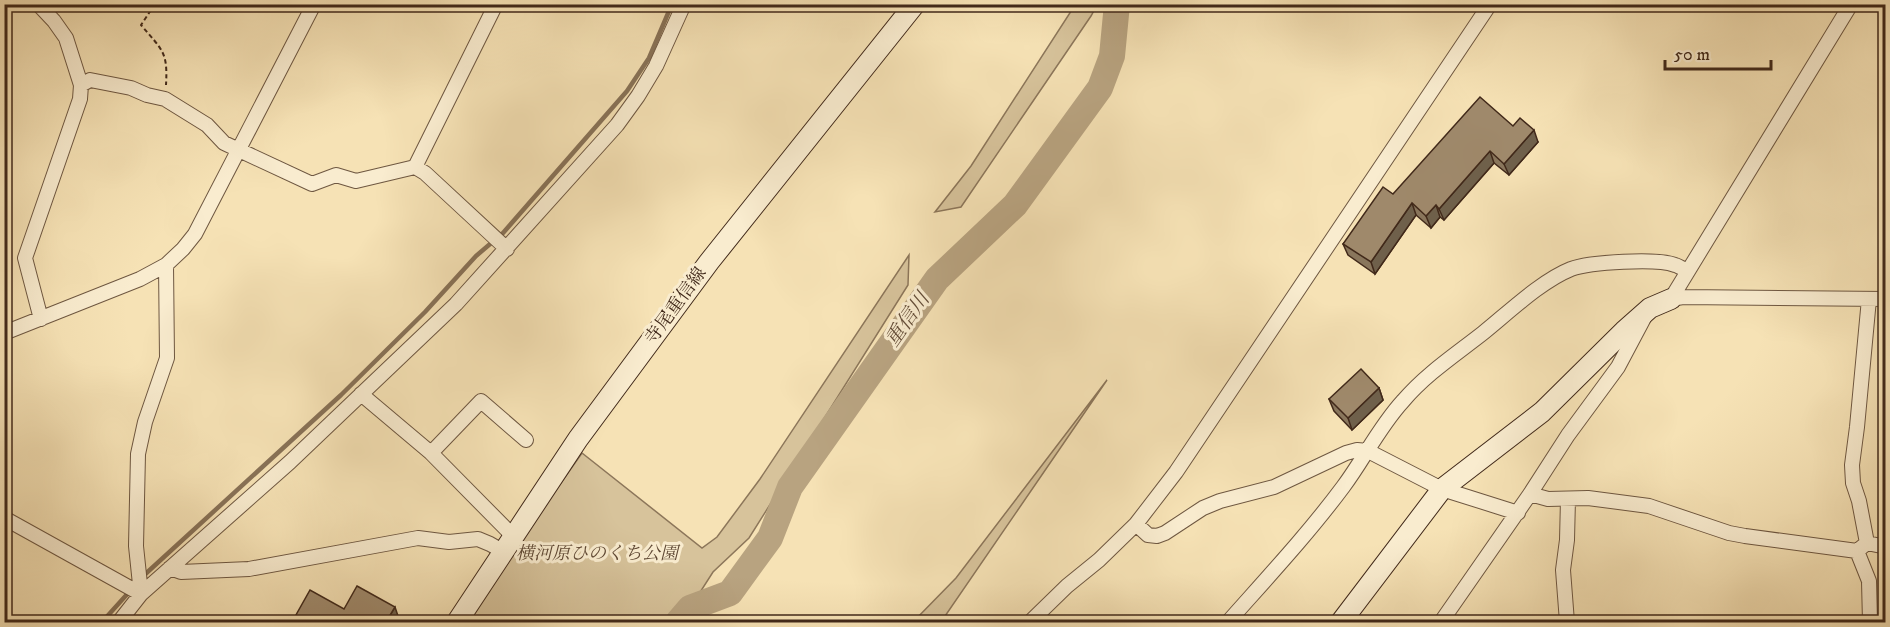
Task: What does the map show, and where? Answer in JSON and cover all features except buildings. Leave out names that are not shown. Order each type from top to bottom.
[{"type":"main road","name":"寺尾重信線","points":[[457,622],[578,439],[709,262],[915,4]]},
{"type":"main road","points":[[1341,622],[1442,489],[1542,412],[1624,331],[1650,309],[1671,299]]},
{"type":"street","points":[[38,4],[66,38],[81,85],[80,99],[24,258],[41,319]]},
{"type":"street","points":[[4,333],[140,279],[166,265],[183,249],[195,234],[314,4]]},
{"type":"street","points":[[415,167],[496,4]]},
{"type":"street","points":[[119,622],[141,594],[290,462],[456,304],[507,249],[617,125],[638,96],[656,66],[684,4]]},
{"type":"street","points":[[1030,622],[1136,524],[1176,472],[1490,4]]},
{"type":"street","points":[[1671,299],[1851,4]]},
{"type":"street","points":[[81,85],[90,80],[131,88],[165,99],[207,125],[224,143],[312,184],[336,174],[356,181],[415,167],[425,173],[507,249]]},
{"type":"street","points":[[1228,622],[1342,488],[1401,402],[1420,382],[1524,299],[1556,277],[1572,269],[1587,266],[1647,261],[1675,265],[1687,271]]},
{"type":"street","points":[[141,594],[136,546],[138,453],[145,422],[167,358],[166,265]]},
{"type":"street","points":[[1671,299],[1683,297],[1886,299]]},
{"type":"street","points":[[1869,299],[1852,465],[1853,483],[1859,501],[1862,547],[1869,581],[1870,622]]},
{"type":"street","points":[[1441,622],[1518,513],[1568,435],[1618,367],[1650,309]]},
{"type":"street","points":[[361,394],[431,453],[509,545]]},
{"type":"street","points":[[431,453],[481,401],[526,440]]},
{"type":"street","points":[[1136,524],[1148,535],[1157,536],[1203,508],[1220,501],[1274,487],[1357,450],[1368,451],[1442,489],[1518,513]]},
{"type":"street","points":[[1530,494],[1548,499],[1588,498],[1649,506],[1729,533],[1862,547],[1886,547]]},
{"type":"street","points":[[1567,622],[1563,570],[1567,540],[1568,499]]},
{"type":"street","points":[[4,518],[141,594]]},
{"type":"street","points":[[170,568],[181,572],[249,569],[417,538],[449,542],[478,539],[490,544],[509,545]]},
{"type":"path","points":[[155,4],[141,25],[162,50],[167,63],[165,99]]},
{"type":"green space","points":[[1075,5],[1097,5],[961,207],[935,212],[971,166]]},
{"type":"green space","name":"横河原ひのくち公園","points":[[909,255],[908,285],[749,538],[713,572],[681,622],[463,622],[582,453],[702,548],[717,537],[760,479]]},
{"type":"green space","points":[[1107,380],[941,622],[913,622],[956,578]]},
{"type":"waterway","points":[[141,578],[341,395],[425,312],[476,256],[503,233],[627,91],[649,58],[672,4]]},
{"type":"waterway","name":"重信川","points":[[678,622],[690,608],[730,593],[770,538],[790,487],[937,279],[1015,205],[1100,88],[1112,56],[1117,4]]},
{"type":"waterway","points":[[102,622],[130,591]]}]
